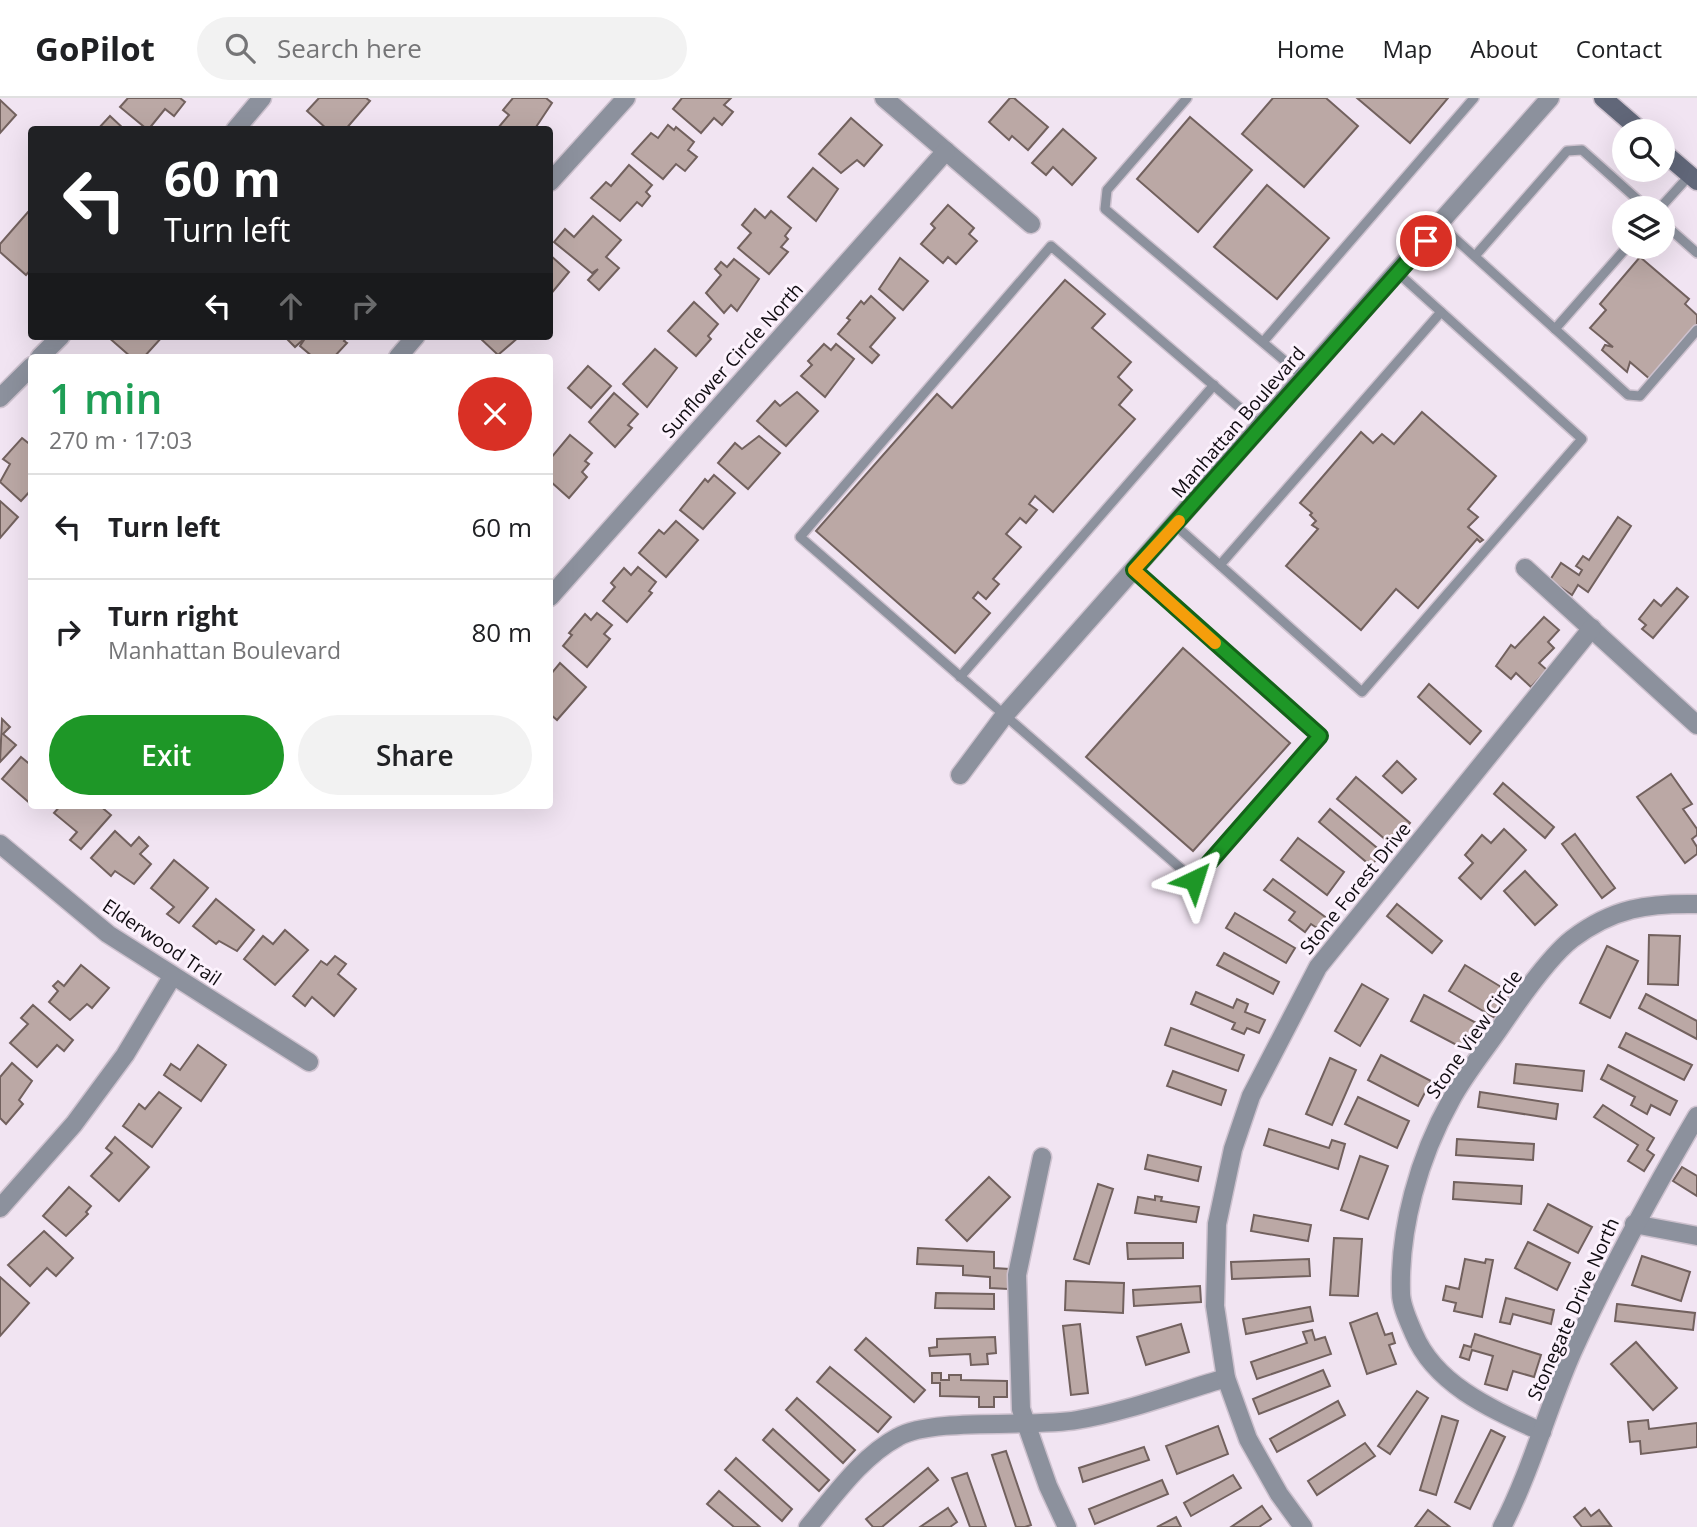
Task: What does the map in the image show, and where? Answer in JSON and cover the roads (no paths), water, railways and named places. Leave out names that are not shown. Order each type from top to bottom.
[{"type":"main road","points":[[1603,98],[1627,119]]},
{"type":"main road","points":[[1675,162],[1693,178]]},
{"type":"street","points":[[238,126],[262,98]]},
{"type":"street","points":[[553,178],[626,98]]},
{"type":"street","points":[[884,98],[1031,223]]},
{"type":"street","name":"Manhattan Boulevard","points":[[960,775],[1004,716],[1398,274],[1550,98]]},
{"type":"street","name":"Sunflower Circle North","points":[[553,594],[946,151]]},
{"type":"street","points":[[43,354],[57,340]]},
{"type":"street","points":[[401,354],[413,340]]},
{"type":"street","points":[[0,398],[28,370]]},
{"type":"street","points":[[1525,568],[1697,725]]},
{"type":"street","name":"Stone Forest Drive","points":[[1303,1527],[1279,1494],[1248,1439],[1226,1378],[1214,1306],[1217,1224],[1233,1149],[1251,1096],[1318,967],[1592,628]]},
{"type":"street","name":"Elderwood Trail","points":[[0,844],[108,934],[309,1062]]},
{"type":"street","name":"Stone View Circle","points":[[1542,1432],[1487,1408],[1462,1390],[1432,1361],[1415,1336],[1401,1296],[1406,1229],[1422,1162],[1451,1099],[1521,998],[1571,940],[1609,917],[1651,904],[1697,904]]},
{"type":"street","points":[[0,1208],[81,1114],[125,1055],[172,977]]},
{"type":"street","name":"Stonegate Drive North","points":[[1502,1527],[1572,1355],[1634,1224],[1697,1116]]},
{"type":"street","points":[[1042,1157],[1017,1275],[1021,1409],[1048,1486],[1066,1527]]},
{"type":"street","points":[[1634,1224],[1697,1236]]},
{"type":"street","points":[[808,1527],[842,1485],[874,1453],[900,1435],[927,1428],[1078,1420],[1226,1378]]},
{"type":"lane","points":[[1187,98],[1107,190],[1105,208],[1305,378]]},
{"type":"lane","points":[[1263,342],[1474,98]]},
{"type":"lane","points":[[1475,256],[1567,151],[1582,150],[1634,196]]},
{"type":"lane","points":[[1673,196],[1693,178]]},
{"type":"lane","points":[[1440,225],[1628,395],[1640,396],[1697,330]]},
{"type":"lane","points":[[1675,234],[1697,253]]},
{"type":"lane","points":[[1134,570],[1320,736],[1194,880],[800,537],[1051,246],[1261,427]]},
{"type":"lane","points":[[1555,329],[1616,259]]},
{"type":"lane","points":[[1175,525],[1362,692],[1582,439],[1398,274]]},
{"type":"lane","points":[[1220,565],[1441,312]]},
{"type":"lane","points":[[960,677],[1214,385]]}]
